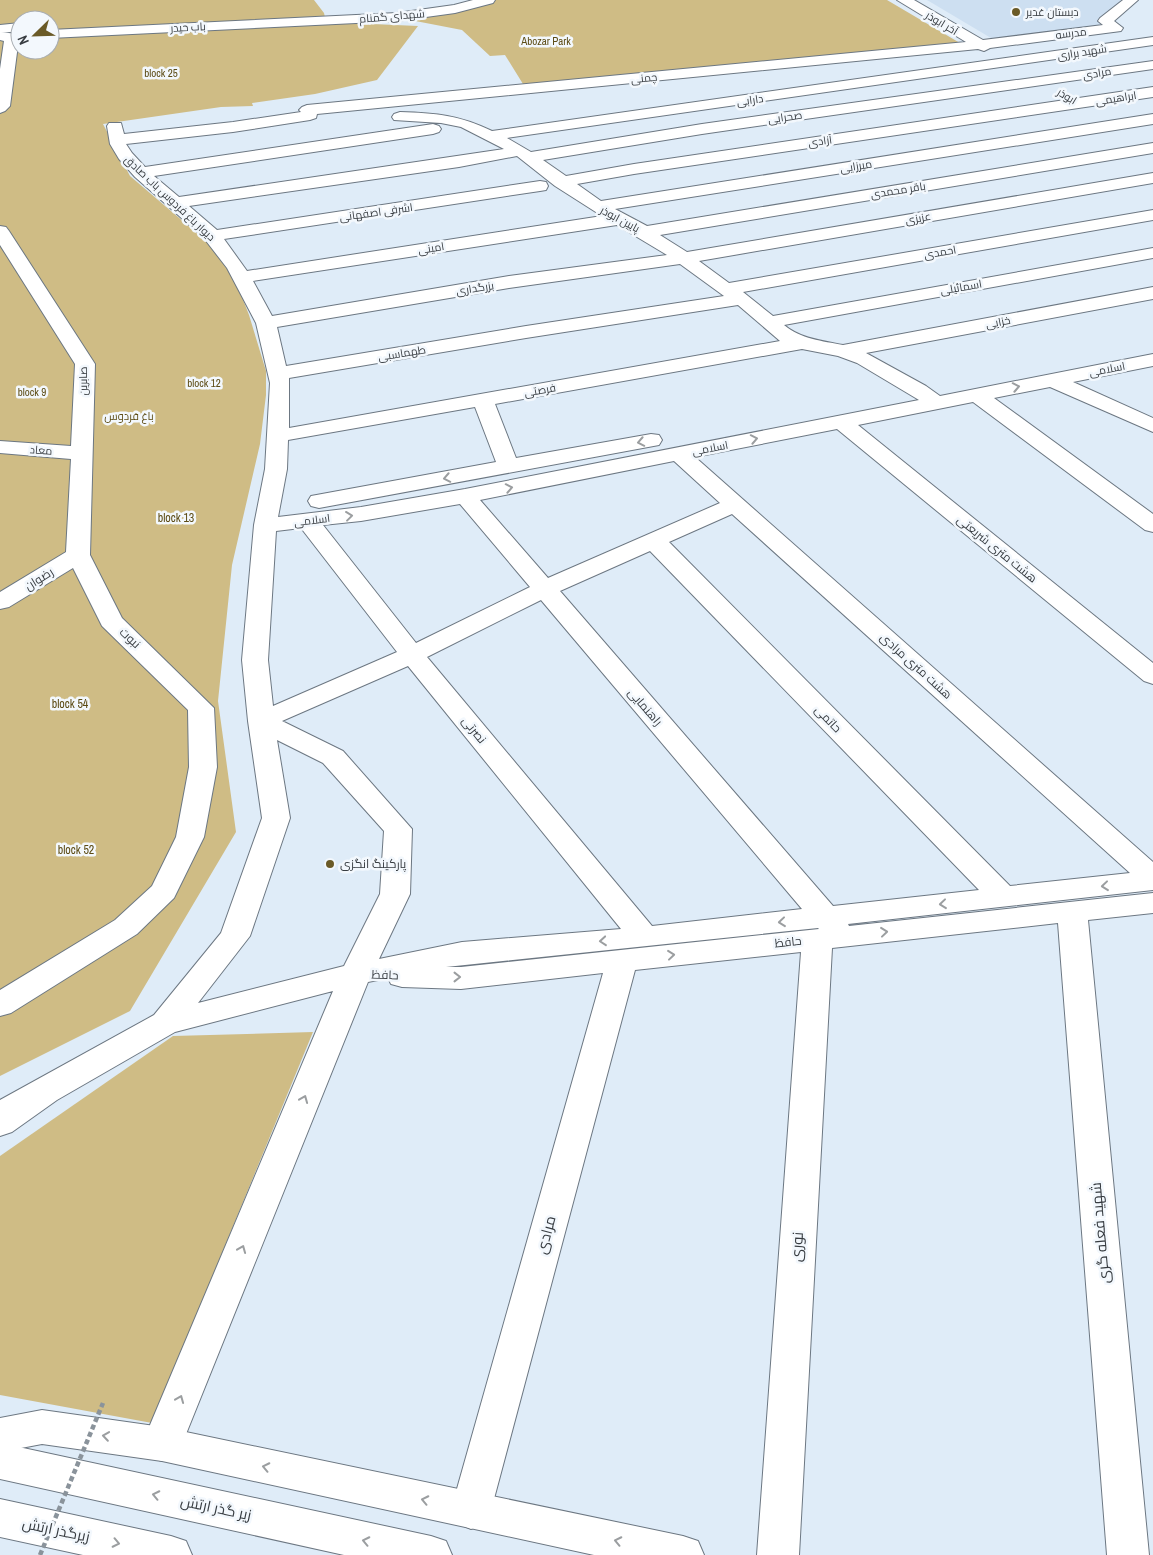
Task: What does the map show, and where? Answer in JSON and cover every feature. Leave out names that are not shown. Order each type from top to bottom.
[{"type":"main road","name":"شهدای گمنام","points":[[325,17],[422,5],[442,0]]},
{"type":"main road","name":"شهدای گمنام","points":[[325,17],[398,17],[455,9],[488,0]]},
{"type":"main road","name":"آخر ابوذر","points":[[904,0],[980,45]]},
{"type":"main road","name":"مدرسه","points":[[980,45],[1116,28],[1105,21],[1131,0]]},
{"type":"main road","name":"باب حیدر","points":[[60,25],[325,17]]},
{"type":"main road","name":"باب حیدر","points":[[60,33],[325,17]]},
{"type":"main road","points":[[0,108],[10,33]]},
{"type":"main road","name":"شهید براری","points":[[1010,63],[1153,41]]},
{"type":"main road","name":"ابوذر","points":[[980,45],[1153,147]]},
{"type":"main road","name":"چمنی","points":[[116,133],[232,127],[307,111],[980,45]]},
{"type":"main road","name":"دارابی","points":[[490,136],[1010,63]]},
{"type":"main road","name":"مرادی","points":[[1042,82],[1153,65]]},
{"type":"main road","name":"صحرایی","points":[[176,203],[1042,82]]},
{"type":"main road","name":"ابراهیمی","points":[[1080,104],[1153,92]]},
{"type":"main road","name":"آزادی","points":[[561,182],[738,153],[1080,104]]},
{"type":"main road","name":"پایین ابوذر","points":[[307,111],[317,119],[328,120],[410,116],[441,118],[464,124],[490,136],[524,154],[598,207],[644,232],[684,258],[734,294],[785,336],[802,343],[843,351],[864,358],[919,390],[936,403]]},
{"type":"main road","name":"میرزایی","points":[[598,207],[1153,119]]},
{"type":"main road","points":[[141,173],[464,124]]},
{"type":"main road","name":"دیوار باغ فردوس باب صادق","points":[[116,133],[125,156],[141,173],[212,236],[236,266],[266,323],[280,383],[276,469],[267,516],[254,660],[276,818],[235,936],[165,1023]]},
{"type":"main road","name":"باقر محمدی","points":[[644,232],[1153,147]]},
{"type":"main road","name":"عزیزی","points":[[684,258],[1153,178]]},
{"type":"main road","name":"اشرفی اصفهانی","points":[[212,236],[454,201],[540,186]]},
{"type":"main road","name":"احمدی","points":[[526,332],[1153,216]]},
{"type":"main road","name":"امینی","points":[[242,278],[620,220]]},
{"type":"main road","name":"صابرین","points":[[0,231],[85,364],[78,555]]},
{"type":"main road","name":"اسمائیلی","points":[[769,322],[1153,253]]},
{"type":"main road","name":"بزرگداری","points":[[266,323],[508,282],[684,258]]},
{"type":"main road","points":[[7,275],[30,280]]},
{"type":"main road","name":"خزایی","points":[[843,351],[1153,293]]},
{"type":"main road","name":"طهماسبی","points":[[277,374],[526,332]]},
{"type":"main road","name":"فرصتی","points":[[277,436],[802,343]]},
{"type":"main road","name":"اسلامی","points":[[267,516],[351,496],[919,390],[1153,344]]},
{"type":"main road","name":"اسلامی","points":[[267,516],[308,521],[465,496],[1153,360]]},
{"type":"main road","points":[[1052,380],[1153,426]]},
{"type":"main road","points":[[977,395],[1153,525]]},
{"type":"main road","points":[[483,400],[509,467]]},
{"type":"main road","points":[[1128,414],[1153,419]]},
{"type":"main road","name":"هشت متری شریعتی","points":[[842,422],[1153,676]]},
{"type":"main road","name":"معاد","points":[[0,447],[82,453]]},
{"type":"main road","name":"هشت متری مرادی","points":[[679,454],[1153,879]]},
{"type":"main road","name":"راهنمایی","points":[[465,496],[828,931]]},
{"type":"main road","points":[[261,721],[412,655],[544,589],[736,504]]},
{"type":"main road","name":"نصرتی","points":[[308,521],[412,655],[633,949]]},
{"type":"main road","name":"حاتمی","points":[[654,540],[1003,897]]},
{"type":"main road","name":"رضوان","points":[[0,602],[78,555]]},
{"type":"main road","name":"نبوت","points":[[0,1005],[126,928],[164,891],[190,836],[202,767],[201,708],[111,620],[78,555]]},
{"type":"main road","points":[[162,1444],[356,974],[395,894],[398,829],[333,757],[261,721]]},
{"type":"main road","name":"حافظ","points":[[828,931],[1003,897],[1153,879]]},
{"type":"main road","name":"حافظ","points":[[165,1023],[356,974],[461,978],[633,949],[828,931],[1072,912],[1153,903]]},
{"type":"main road","name":"شهید فعله گری","points":[[1072,912],[1128,1555]]},
{"type":"main road","name":"نوری","points":[[778,1555],[828,931]]},
{"type":"main road","name":"مرادی","points":[[471,1510],[633,949]]},
{"type":"main road","points":[[0,1115],[165,1023]]},
{"type":"main road","points":[[0,1124],[44,1091]]},
{"type":"main road","points":[[0,1435],[42,1427],[162,1444],[683,1555]]},
{"type":"main road","name":"زیر گذر ارتش","points":[[0,1460],[431,1555]]},
{"type":"main road","name":"زیرگذر ارتش","points":[[0,1518],[171,1555]]},
{"type":"path","points":[[40,1555],[103,1403]]},
{"type":"shaded area","name":"دبستان غدیر","points":[[927,0],[1125,0],[1109,26],[996,41]]},
{"type":"green space","name":"باغ فردوس","points":[[0,0],[314,0],[324,13],[326,22],[418,26],[377,80],[315,94],[252,103],[253,106],[221,107],[103,124],[130,176],[212,246],[237,284],[249,315],[266,371],[266,395],[260,444],[232,565],[218,701],[236,832],[130,1011],[0,1076]]},
{"type":"green space","name":"Abozar Park","points":[[496,0],[887,0],[965,46],[523,84],[505,55],[490,56],[462,30],[405,19]]},
{"type":"green space","points":[[313,1032],[152,1423],[0,1395],[0,1156],[173,1036]]},
{"type":"place","name":"دبستان غدیر","points":[[1016,12]]},
{"type":"place","name":"پارکینگ انگزی","points":[[330,864]]},
{"type":"park label","name":"block 25","points":[[161,73]]},
{"type":"park label","name":"block 12","points":[[204,383]]},
{"type":"park label","name":"block 9","points":[[32,392]]},
{"type":"park label","name":"block 13","points":[[176,518]]},
{"type":"park label","name":"block 54","points":[[70,704]]},
{"type":"park label","name":"block 52","points":[[76,850]]}]
